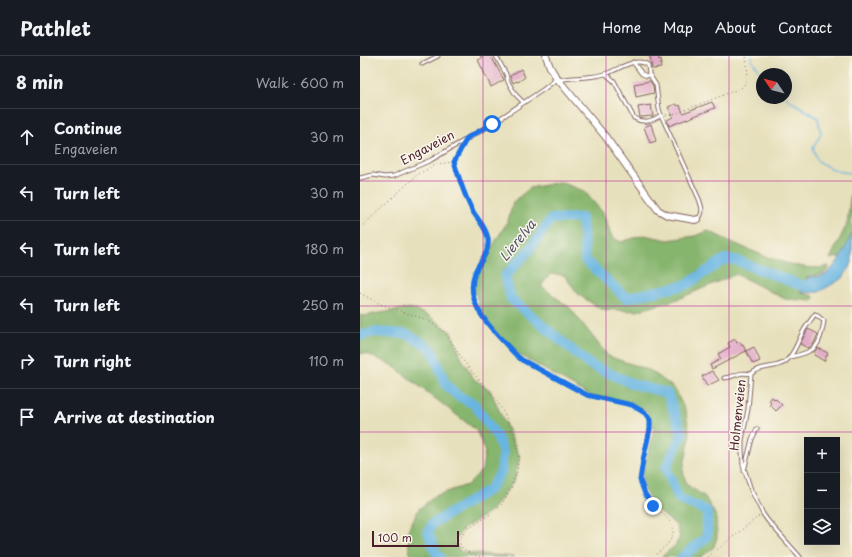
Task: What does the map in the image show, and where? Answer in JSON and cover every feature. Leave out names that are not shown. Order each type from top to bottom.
[{"type":"street","points":[[546,56],[550,67],[605,136],[658,210],[667,215],[695,220],[698,219]]},
{"type":"lane","points":[[422,64],[438,56]]},
{"type":"lane","points":[[496,56],[506,74],[508,82],[516,95],[523,102]]},
{"type":"lane","points":[[558,78],[606,74],[633,62],[641,61],[646,63],[649,68],[649,74],[656,85],[661,115],[699,199],[702,210],[701,216],[698,219]]},
{"type":"lane","points":[[633,62],[642,74],[647,76],[649,74]]},
{"type":"lane","points":[[606,74],[614,82],[634,118],[640,121],[648,122],[661,115]]},
{"type":"lane","name":"Engaveien","points":[[360,178],[369,176],[388,177],[400,174],[431,160],[492,124],[558,78]]},
{"type":"lane","name":"Holmenveien","points":[[790,357],[813,350],[817,345],[824,321],[815,314],[805,329],[793,353],[785,362],[754,370],[751,374],[749,379],[748,409],[742,451],[744,471],[751,490],[763,514],[800,557]]},
{"type":"lane","points":[[724,378],[742,372],[751,374]]},
{"type":"lane","points":[[744,471],[752,439],[757,430]]},
{"type":"path","points":[[661,115],[675,114],[741,88],[748,79],[746,56]]},
{"type":"path","points":[[467,138],[454,162],[468,202],[488,237],[488,250],[475,273],[472,286],[475,303],[483,320],[515,354],[529,364],[562,380],[587,395],[632,405],[641,409],[648,415],[650,429],[640,480],[643,489],[653,506],[670,521],[674,534],[663,549],[653,557]]},
{"type":"path","points":[[360,228],[421,172],[437,164],[454,162]]},
{"type":"path","points":[[360,293],[380,304],[427,320],[442,330],[452,341],[464,362],[497,401],[505,415],[513,433],[519,456],[517,472],[511,488],[502,504],[465,531],[458,540],[464,550],[483,557]]},
{"type":"path","points":[[708,557],[763,514]]},
{"type":"green space","points":[[560,182],[584,191],[603,213],[612,237],[621,242],[644,235],[668,240],[695,236],[708,231],[785,263],[801,267],[816,268],[829,266],[828,270],[822,274],[807,277],[801,293],[814,296],[813,301],[785,299],[736,274],[678,299],[637,311],[601,309],[579,295],[564,275],[550,274],[541,286],[570,308],[608,356],[651,371],[674,388],[686,412],[690,437],[683,470],[686,484],[705,497],[716,516],[717,537],[714,547],[701,557],[661,557],[675,546],[680,537],[676,525],[657,510],[644,490],[642,471],[650,448],[654,428],[647,412],[630,402],[591,396],[516,353],[489,324],[480,308],[474,289],[479,268],[508,221],[513,202],[530,188]]},
{"type":"green space","points":[[852,183],[852,254],[830,259],[847,224]]},
{"type":"green space","points":[[410,308],[429,316],[451,332],[463,361],[474,379],[490,390],[520,457],[514,481],[490,512],[463,529],[454,542],[461,552],[515,557],[413,557],[409,551],[408,530],[419,509],[435,496],[467,485],[482,470],[485,451],[476,430],[392,365],[365,353],[360,354],[360,315],[363,316]]},
{"type":"water","points":[[852,233],[852,263],[843,278],[819,292],[802,293],[808,277],[818,277],[824,275],[833,268],[845,250]]},
{"type":"building","points":[[480,56],[491,56],[504,80],[491,87],[478,60],[482,58]]},
{"type":"building","points":[[650,56],[658,56],[659,60],[661,59],[661,68],[652,69]]},
{"type":"building","points":[[521,69],[525,77],[518,82],[513,83],[510,76]]},
{"type":"building","points":[[650,81],[653,86],[654,93],[636,97],[634,84]]},
{"type":"building","points":[[712,102],[715,108],[669,126],[667,120],[673,117],[668,107],[676,104],[678,106],[680,105],[683,113]]},
{"type":"building","points":[[651,105],[653,116],[640,117],[638,107]]},
{"type":"building","points":[[651,124],[656,141],[650,143],[644,127]]},
{"type":"building","points":[[808,329],[818,334],[813,345],[808,348],[800,344]]},
{"type":"building","points":[[735,339],[737,343],[740,342],[742,346],[743,345],[746,351],[712,369],[710,365],[721,359],[718,354],[730,347],[728,343]]},
{"type":"building","points":[[754,347],[760,361],[753,364],[746,351]]},
{"type":"building","points":[[818,348],[828,353],[824,361],[814,355],[814,352]]},
{"type":"building","points":[[712,371],[719,380],[707,386],[702,376]]},
{"type":"building","points":[[772,397],[782,405],[776,411],[770,405],[771,403],[769,401]]},
{"type":"waterway","points":[[752,56],[752,60],[757,68]]},
{"type":"waterway","points":[[792,102],[818,118],[821,134],[813,148],[817,160],[833,170],[852,173]]},
{"type":"waterway","name":"Lierelva","points":[[682,557],[707,537],[707,511],[679,499],[666,468],[682,434],[667,393],[633,384],[589,364],[511,299],[505,276],[530,249],[551,219],[582,218],[585,260],[626,298],[686,285],[725,259],[735,260],[800,285],[819,286]]},
{"type":"waterway","name":"Lierelva","points":[[360,336],[374,332],[407,334],[432,350],[446,385],[458,396],[474,404],[497,437],[503,453],[501,472],[490,489],[432,524],[428,532],[436,553],[440,557]]},
{"type":"route","points":[[492,124],[467,138],[454,162],[468,202],[487,233],[489,241],[488,250],[473,279],[473,294],[478,311],[483,320],[522,360],[562,380],[587,395],[632,405],[641,409],[648,415],[650,420],[650,432],[640,480],[645,494],[653,506]]}]
